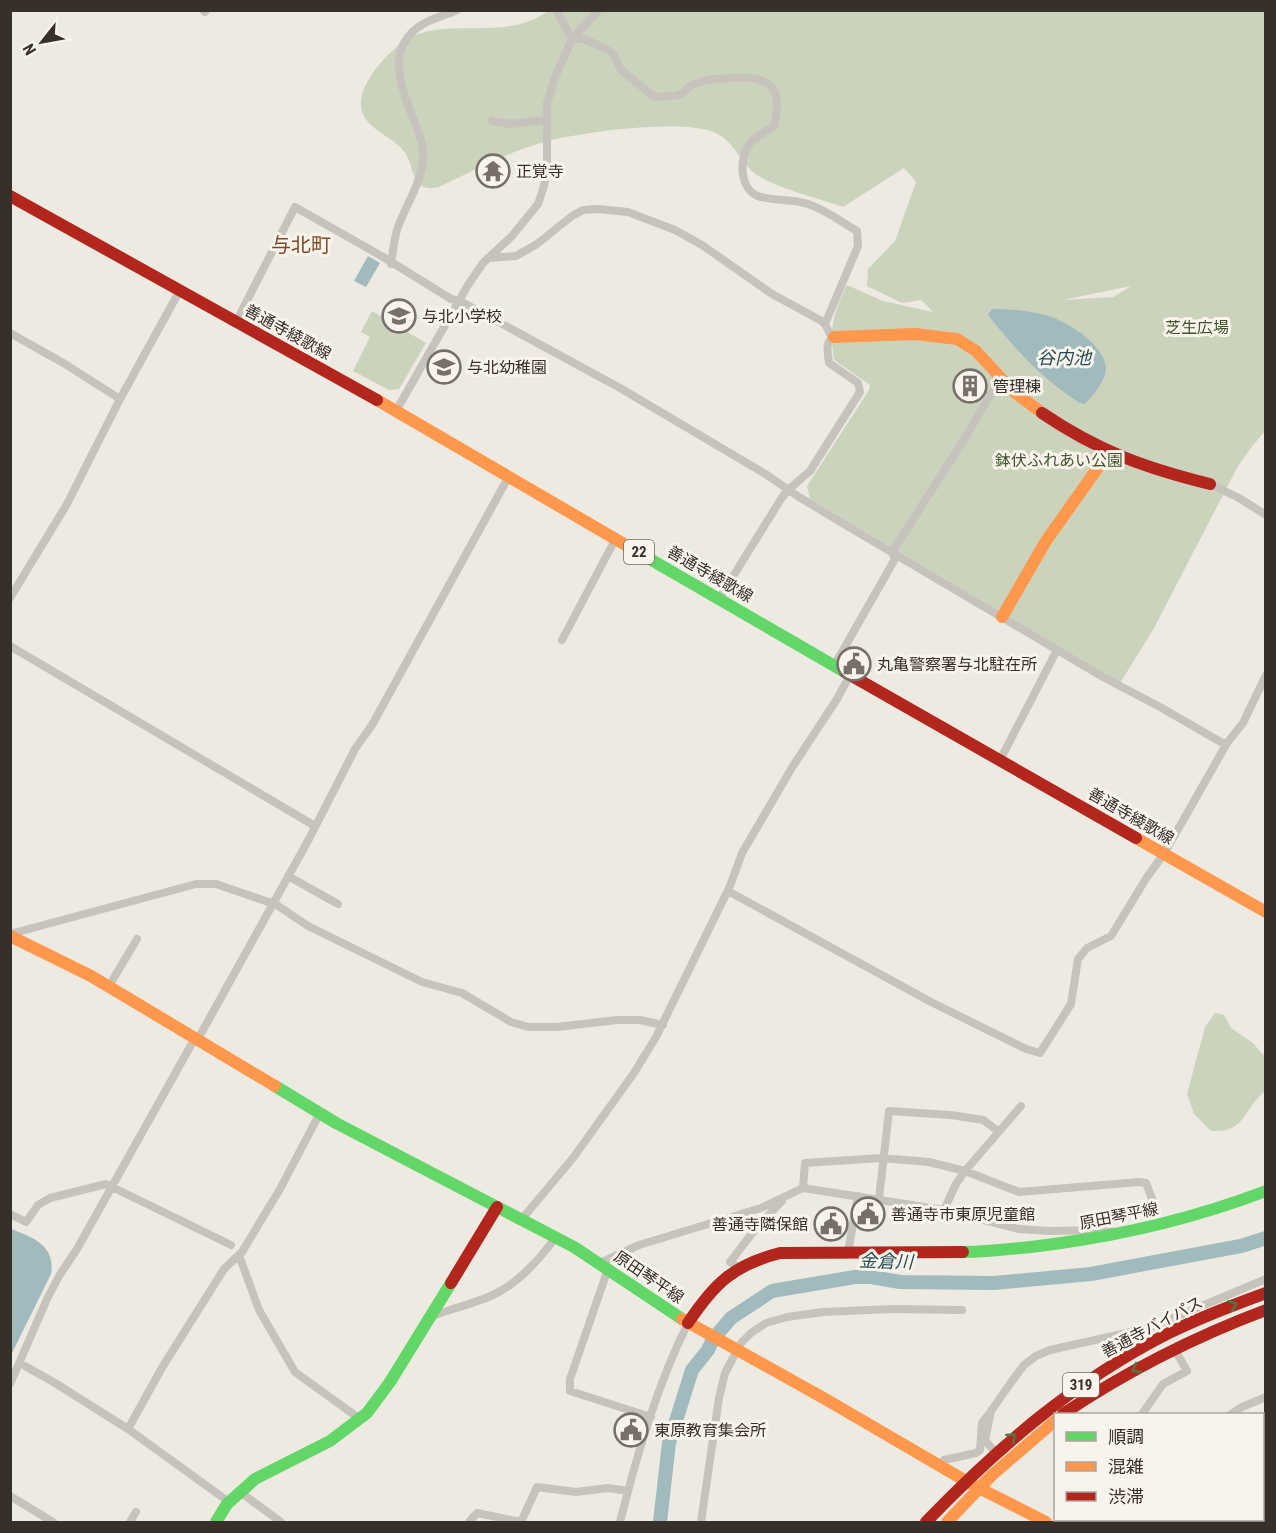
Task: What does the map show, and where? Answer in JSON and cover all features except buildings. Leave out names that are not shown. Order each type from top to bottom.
[{"type":"main road","name":"善通寺綾歌線","points":[[10,195],[396,411],[834,666],[1266,912]]},
{"type":"main road","points":[[833,337],[942,335],[956,339],[968,345],[1017,395],[1032,407],[1109,452],[1149,468],[1210,484]]},
{"type":"main road","points":[[1002,617],[1046,541],[1109,452]]},
{"type":"main road","name":"原田琴平線","points":[[10,935],[109,986],[320,1113],[555,1238],[604,1266],[639,1292],[692,1324],[716,1283],[738,1267],[758,1258],[780,1253],[992,1252],[1090,1239],[1134,1230],[1216,1210],[1266,1191]]},
{"type":"main road","points":[[216,1522],[229,1502],[255,1479],[330,1441],[367,1413],[390,1382],[497,1207]]},
{"type":"main road","name":"善通寺バイパス","points":[[926,1522],[995,1452],[1070,1393],[1126,1356],[1160,1338],[1266,1293]]},
{"type":"main road","name":"善通寺バイパス","points":[[1065,1413],[1131,1371],[1172,1349],[1266,1310]]},
{"type":"main road","points":[[692,1324],[965,1481],[1046,1522]]},
{"type":"main road","name":"319","points":[[947,1522],[978,1488],[1023,1446],[1054,1422]]},
{"type":"street","points":[[391,264],[397,228],[418,180],[423,158],[422,138],[405,97],[399,73],[400,49],[410,34],[424,23],[457,10]]},
{"type":"street","points":[[556,10],[572,39]]},
{"type":"street","points":[[396,411],[468,285],[488,258],[512,236],[538,204],[544,186],[547,162],[548,103],[555,77],[572,39],[599,10]]},
{"type":"street","points":[[572,39],[584,39],[608,50],[622,71],[655,97],[680,94],[691,84],[717,78],[757,78],[776,92],[779,109],[774,126],[752,141],[747,149],[743,179],[749,191],[759,197],[804,202],[824,210],[856,231],[858,246],[825,324]]},
{"type":"street","points":[[492,121],[512,124],[547,120]]},
{"type":"street","points":[[236,322],[295,207],[451,299],[460,301],[610,383],[1057,650],[1226,745]]},
{"type":"street","points":[[488,258],[516,256],[537,244],[583,210],[628,212],[675,230],[702,245],[772,294],[825,324],[833,337],[827,346],[829,363],[858,383],[860,392],[810,471],[788,490],[719,599]]},
{"type":"street","points":[[10,598],[67,504],[120,399],[180,290]]},
{"type":"street","points":[[10,333],[120,399]]},
{"type":"street","points":[[892,552],[1001,377]]},
{"type":"street","points":[[10,1384],[59,1276],[273,904],[355,749],[372,726],[509,476]]},
{"type":"street","points":[[1210,484],[1266,514]]},
{"type":"street","points":[[562,640],[616,538]]},
{"type":"street","points":[[834,666],[895,559],[892,552]]},
{"type":"street","points":[[10,646],[315,826]]},
{"type":"street","points":[[1000,760],[1057,650]]},
{"type":"street","points":[[521,1220],[573,1158],[634,1073],[663,1025],[728,891],[742,854],[850,675]]},
{"type":"street","points":[[728,891],[931,1002],[1026,1049],[1040,1053],[1071,1004],[1081,953],[1096,942],[1111,936],[1164,854],[1226,745],[1243,723],[1266,675]]},
{"type":"street","points":[[288,876],[338,904]]},
{"type":"street","points":[[10,935],[196,884],[216,884],[277,905],[308,926],[422,982],[462,993],[511,1022],[528,1027],[557,1027],[617,1020],[640,1020],[663,1025]]},
{"type":"street","points":[[109,986],[137,939]]},
{"type":"street","points":[[944,1210],[965,1171],[1021,1106]]},
{"type":"street","points":[[879,1199],[889,1111],[951,1115],[983,1120],[998,1131]]},
{"type":"street","points":[[128,1429],[163,1366],[212,1287],[224,1269],[238,1255],[280,1189],[320,1113]]},
{"type":"street","points":[[803,1188],[805,1163],[885,1158],[929,1162],[965,1171],[1019,1192],[1139,1182],[1146,1184],[1154,1204]]},
{"type":"street","points":[[10,1214],[26,1222],[38,1205],[50,1198],[106,1184],[231,1245]]},
{"type":"street","points":[[651,1417],[570,1391],[570,1380],[604,1266],[639,1245],[761,1208],[803,1188],[944,1210],[1018,1229],[1101,1231],[1125,1228],[1134,1230]]},
{"type":"street","points":[[848,1252],[858,1196]]},
{"type":"street","points":[[738,1267],[730,1262],[742,1245],[787,1197]]},
{"type":"street","points":[[429,1317],[502,1290],[531,1266],[555,1238]]},
{"type":"street","points":[[238,1255],[259,1310],[295,1372],[360,1419]]},
{"type":"street","points":[[939,1466],[944,1460],[976,1453],[980,1450],[982,1423],[1024,1365],[1036,1356],[1050,1350],[1149,1328],[1266,1279]]},
{"type":"street","points":[[701,1522],[719,1398],[725,1373],[737,1350],[751,1333],[766,1323],[787,1317],[823,1312],[893,1309],[962,1310]]},
{"type":"street","points":[[620,1522],[669,1363],[692,1324]]},
{"type":"street","points":[[1143,1413],[1163,1384],[1187,1371],[1179,1355],[1149,1328]]},
{"type":"street","points":[[25,1366],[128,1429],[229,1502]]},
{"type":"street","points":[[1233,1413],[1266,1397]]},
{"type":"street","points":[[991,1411],[985,1440],[995,1452]]},
{"type":"street","points":[[469,1522],[477,1513],[521,1522],[537,1487],[576,1492],[608,1488],[628,1491]]},
{"type":"street","points":[[240,1492],[281,1522]]},
{"type":"street","points":[[10,1496],[53,1522]]},
{"type":"street","points":[[130,1522],[136,1512]]},
{"type":"green space","points":[[548,11],[1265,11],[1265,431],[1237,468],[1153,630],[1120,683],[810,499],[807,486],[870,385],[834,360],[833,321],[847,285],[883,301],[933,312],[921,300],[902,303],[867,286],[868,269],[895,241],[916,182],[904,168],[843,207],[765,180],[746,165],[728,141],[716,133],[681,127],[631,128],[582,134],[544,142],[504,156],[439,187],[429,188],[418,183],[403,150],[365,118],[361,108],[365,87],[378,66],[403,42],[419,34],[436,30],[492,28],[530,21]],"holes":[[[1131,286],[1113,297],[1063,300]]]},
{"type":"green space","points":[[372,311],[426,343],[399,389],[389,390],[353,371],[370,337],[361,332]]},
{"type":"green space","points":[[1215,1013],[1224,1015],[1231,1028],[1253,1043],[1265,1057],[1265,1091],[1237,1124],[1222,1131],[1211,1131],[1194,1114],[1187,1094],[1205,1027]]},
{"type":"water","points":[[368,256],[380,263],[366,287],[354,281]]},
{"type":"water","name":"谷内池","points":[[992,309],[1037,313],[1051,317],[1077,330],[1094,344],[1100,352],[1106,369],[1101,383],[1085,404],[1067,394],[1030,363],[988,315]]},
{"type":"water","points":[[11,1229],[41,1244],[50,1256],[52,1264],[51,1274],[11,1355]]},
{"type":"waterway","name":"金倉川","points":[[660,1522],[669,1443],[692,1370],[708,1350],[713,1339],[731,1318],[772,1291],[855,1277],[900,1282],[994,1283],[1091,1274],[1241,1246],[1266,1238]]},
{"type":"traffic: fast","points":[[636,551],[845,672]]},
{"type":"traffic: fast","points":[[275,1086],[336,1123],[574,1247],[682,1319]]},
{"type":"traffic: fast","points":[[963,1252],[997,1251],[1082,1240],[1135,1230],[1187,1217],[1266,1191]]},
{"type":"traffic: fast","points":[[216,1522],[227,1504],[255,1479],[330,1441],[367,1413],[390,1382],[451,1283]]},
{"type":"traffic: slow","points":[[834,337],[915,334],[957,339],[976,351],[1013,391],[1042,413]]},
{"type":"traffic: slow","points":[[377,400],[636,551]]},
{"type":"traffic: slow","points":[[1002,617],[1046,541],[1109,452]]},
{"type":"traffic: slow","points":[[1136,838],[1266,912]]},
{"type":"traffic: slow","points":[[10,936],[91,976],[275,1086]]},
{"type":"traffic: slow","points":[[682,1319],[971,1484],[1046,1522]]},
{"type":"traffic: slow","points":[[947,1522],[992,1475],[1054,1422]]},
{"type":"traffic: jam","points":[[10,196],[377,400]]},
{"type":"traffic: jam","points":[[1042,413],[1083,438],[1123,457],[1164,472],[1210,484]]},
{"type":"traffic: jam","points":[[845,672],[1136,838]]},
{"type":"traffic: jam","points":[[451,1283],[497,1207]]},
{"type":"traffic: jam","points":[[688,1323],[707,1297],[726,1278],[749,1264],[780,1253],[963,1252]]},
{"type":"traffic: jam","points":[[926,1522],[981,1467],[1010,1442],[1070,1394],[1102,1372],[1181,1327],[1266,1293]]},
{"type":"traffic: jam","points":[[1065,1413],[1112,1383],[1162,1356],[1266,1310]]},
{"type":"place","name":"正覚寺","points":[[493,171]]},
{"type":"place","name":"与北小学校","points":[[399,316]]},
{"type":"place","name":"与北幼稚園","points":[[444,367]]},
{"type":"place","name":"管理棟","points":[[970,386]]},
{"type":"place","name":"丸亀警察署与北駐在所","points":[[854,664]]},
{"type":"place","name":"善通寺市東原児童館","points":[[868,1214]]},
{"type":"place","name":"善通寺隣保館","points":[[831,1224]]},
{"type":"place","name":"東原教育集会所","points":[[631,1430]]},
{"type":"district","name":"与北町","points":[[301,245]]},
{"type":"park label","name":"芝生広場","points":[[1197,327]]},
{"type":"park label","name":"鉢伏ふれあい公園","points":[[1059,460]]}]
